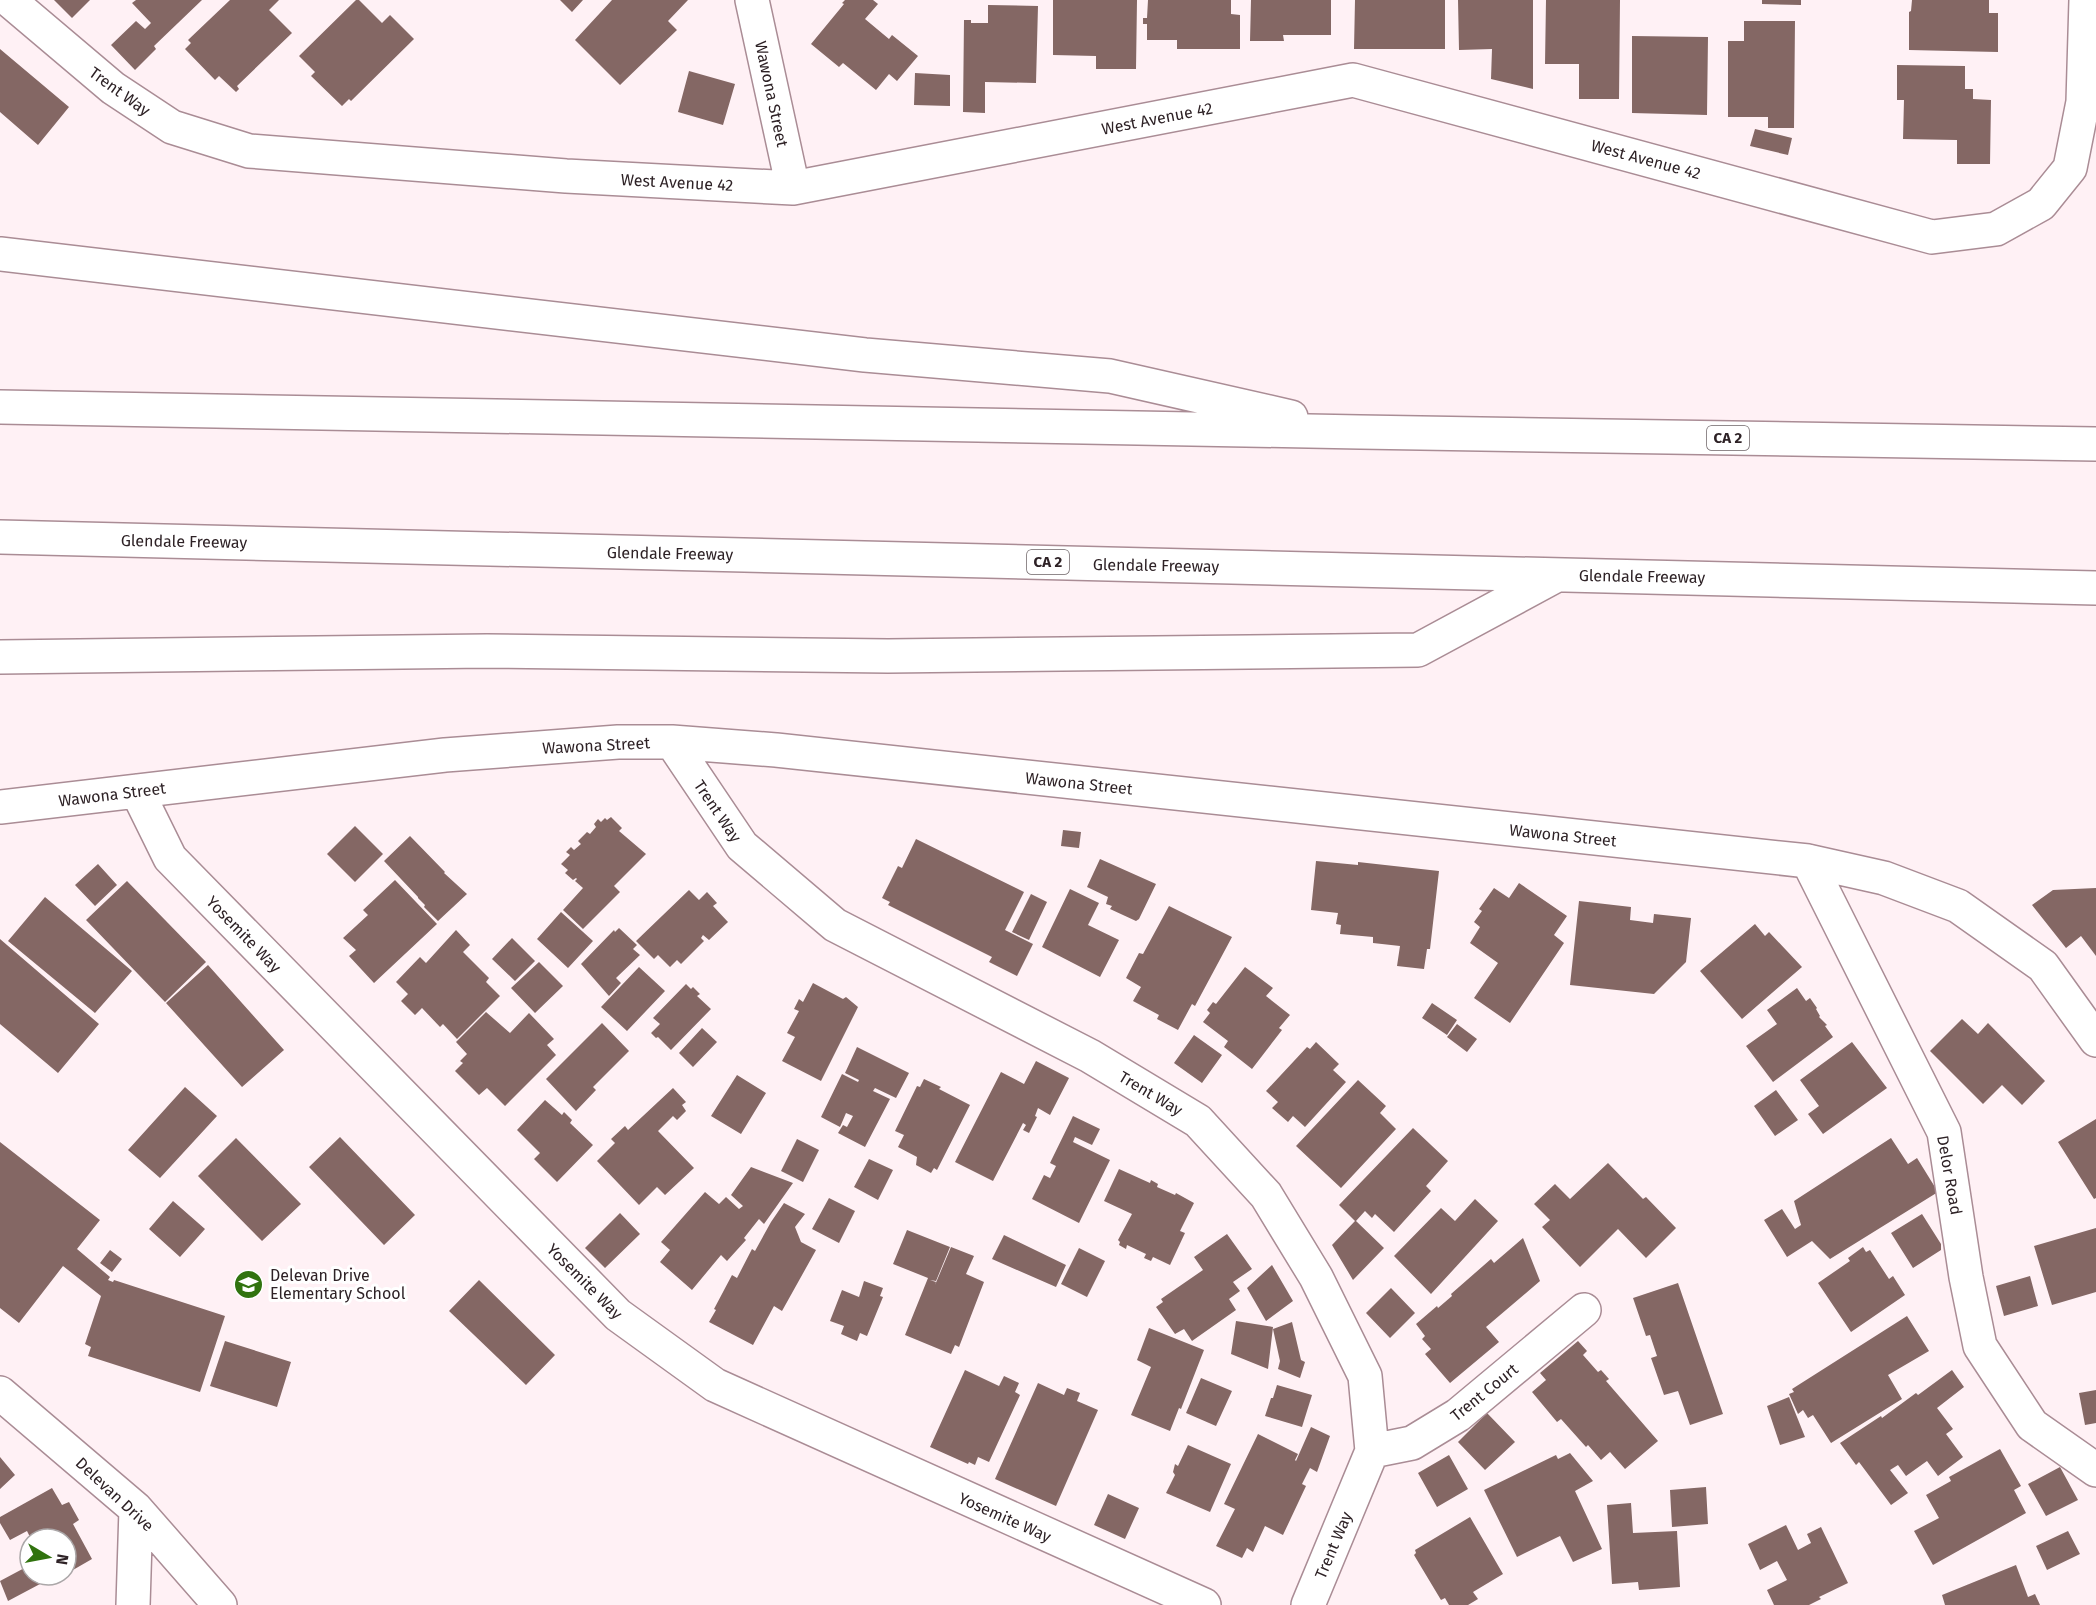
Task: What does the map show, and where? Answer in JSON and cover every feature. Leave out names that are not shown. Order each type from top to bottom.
[{"type":"main road","name":"Trent Way","points":[[9,0],[113,88],[172,127],[249,151]]},
{"type":"main road","name":"Wawona Street","points":[[752,0],[793,188]]},
{"type":"main road","name":"West Avenue 42","points":[[249,151],[566,176],[793,188],[1353,80],[1932,237],[1996,229],[2040,204],[2070,168],[2084,102],[2086,0]]},
{"type":"main road","points":[[0,254],[865,355],[1110,376],[1360,432]]},
{"type":"main road","name":"CA 2","points":[[0,407],[2096,444]]},
{"type":"main road","name":"Glendale Freeway","points":[[0,537],[2096,588]]},
{"type":"main road","points":[[0,657],[487,651],[888,656],[1418,650],[1558,574]]},
{"type":"main road","name":"Wawona Street","points":[[0,807],[445,755],[618,742],[672,742],[776,750],[1808,861],[1884,878],[1958,906],[2043,966],[2096,1040]]},
{"type":"main road","name":"Trent Way","points":[[672,742],[742,846],[835,925],[1090,1056],[1198,1121],[1266,1195],[1316,1277],[1365,1376],[1372,1451],[1308,1605]]},
{"type":"main road","name":"Yosemite Way","points":[[137,791],[170,858],[618,1315],[715,1385],[1204,1605]]},
{"type":"main road","name":"Delor Road","points":[[1808,861],[1944,1132],[1966,1277],[1980,1346],[2032,1425],[2096,1470]]},
{"type":"main road","name":"Trent Court","points":[[1372,1451],[1412,1443],[1458,1415],[1584,1310]]},
{"type":"main road","name":"Delevan Drive","points":[[0,1393],[136,1509],[220,1605]]},
{"type":"main road","points":[[133,1605],[136,1509]]},
{"type":"building","points":[[54,0],[90,0],[72,18]]},
{"type":"building","points":[[136,0],[202,0],[154,46],[156,49],[135,70],[111,45],[136,21],[145,29],[151,23],[132,3]]},
{"type":"building","points":[[230,0],[279,0],[269,10],[292,33],[237,86],[239,89],[236,92],[219,76],[215,80],[185,49],[191,43],[188,40]]},
{"type":"building","points":[[356,0],[359,0],[382,23],[390,15],[414,39],[351,101],[349,99],[342,106],[311,76],[315,72],[299,56]]},
{"type":"building","points":[[560,0],[583,0],[572,12]]},
{"type":"building","points":[[612,0],[688,0],[668,21],[677,30],[620,85],[575,40]]},
{"type":"building","points":[[845,0],[873,0],[878,4],[865,19],[889,39],[892,35],[918,56],[897,81],[889,74],[876,90],[843,63],[839,67],[811,44]]},
{"type":"building","points":[[1053,0],[1137,0],[1136,69],[1096,69],[1096,56],[1053,55]]},
{"type":"building","points":[[1148,0],[1231,0],[1231,14],[1240,15],[1240,49],[1177,49],[1177,40],[1147,40],[1147,24],[1143,24],[1143,18],[1147,18]]},
{"type":"building","points":[[1251,0],[1331,0],[1331,35],[1283,35],[1284,41],[1250,41]]},
{"type":"building","points":[[1355,0],[1445,0],[1445,49],[1354,49]]},
{"type":"building","points":[[1458,0],[1533,0],[1533,89],[1491,79],[1492,49],[1459,50]]},
{"type":"building","points":[[1546,0],[1620,0],[1619,99],[1579,99],[1579,64],[1545,64]]},
{"type":"building","points":[[1762,0],[1801,0],[1801,5],[1762,4]]},
{"type":"building","points":[[1912,0],[1989,0],[1989,13],[1998,13],[1998,52],[1909,50],[1909,12]]},
{"type":"building","points":[[988,5],[1038,6],[1036,83],[985,82],[985,113],[963,112],[964,20],[971,20],[971,23],[988,23]]},
{"type":"building","points":[[1744,21],[1795,21],[1794,128],[1768,128],[1768,117],[1728,117],[1728,41],[1744,41]]},
{"type":"building","points":[[1632,36],[1708,37],[1707,115],[1632,113]]},
{"type":"building","points":[[0,49],[69,107],[38,145],[0,112]]},
{"type":"building","points":[[1897,65],[1965,66],[1965,89],[1973,89],[1973,99],[1991,100],[1990,164],[1957,164],[1957,140],[1903,139],[1904,100],[1897,100]]},
{"type":"building","points":[[689,71],[735,84],[723,125],[678,112]]},
{"type":"building","points":[[915,73],[950,75],[950,106],[914,105]]},
{"type":"building","points":[[1755,129],[1792,138],[1788,155],[1750,146]]},
{"type":"building","points":[[611,817],[622,828],[619,831],[646,854],[614,886],[620,892],[583,929],[563,910],[583,888],[575,881],[576,878],[573,880],[565,873],[568,870],[561,864],[570,855],[566,852],[571,847],[574,850],[581,844],[578,841],[587,832],[590,834],[596,827],[594,824],[598,819],[601,822]]},
{"type":"building","points":[[355,826],[383,854],[355,882],[327,854]]},
{"type":"building","points":[[1063,830],[1081,832],[1079,848],[1061,846]]},
{"type":"building","points":[[410,836],[467,894],[438,921],[384,861]]},
{"type":"building","points":[[916,839],[1024,892],[1005,930],[1033,944],[1017,976],[989,962],[992,957],[888,905],[890,902],[882,898],[898,866],[902,868]]},
{"type":"building","points":[[1100,859],[1156,884],[1136,921],[1110,909],[1112,906],[1106,904],[1108,897],[1087,887]]},
{"type":"building","points":[[1316,861],[1358,865],[1358,862],[1439,871],[1430,949],[1427,949],[1424,969],[1397,966],[1400,946],[1373,943],[1373,937],[1340,934],[1341,925],[1336,924],[1338,913],[1311,910]]},
{"type":"building","points":[[98,864],[117,885],[95,906],[75,885]]},
{"type":"building","points":[[395,880],[437,924],[374,983],[349,956],[356,950],[343,938],[368,915],[363,910]]},
{"type":"building","points":[[127,881],[206,962],[165,1002],[86,920]]},
{"type":"building","points":[[1519,883],[1567,916],[1554,935],[1564,943],[1510,1023],[1474,998],[1498,963],[1470,943],[1480,927],[1474,922],[1482,911],[1479,909],[1494,888],[1509,898]]},
{"type":"building","points":[[2096,888],[2096,956],[2081,936],[2066,948],[2032,905],[2053,890]]},
{"type":"building","points":[[1070,889],[1099,903],[1088,925],[1119,940],[1100,977],[1042,947]]},
{"type":"building","points":[[689,890],[699,900],[707,892],[717,903],[713,906],[728,922],[709,940],[703,935],[701,938],[704,941],[681,964],[677,960],[670,967],[658,955],[654,959],[636,941]]},
{"type":"building","points":[[1031,894],[1047,902],[1029,940],[1012,932]]},
{"type":"building","points":[[45,897],[132,971],[95,1013],[8,941]]},
{"type":"building","points":[[1579,901],[1631,907],[1630,920],[1653,923],[1654,914],[1691,918],[1686,962],[1654,994],[1570,985]]},
{"type":"building","points":[[1169,906],[1232,937],[1195,1006],[1192,1004],[1178,1030],[1157,1019],[1159,1015],[1133,1001],[1141,987],[1126,978],[1139,953],[1143,954]]},
{"type":"building","points":[[561,912],[593,941],[568,968],[537,939]]},
{"type":"building","points":[[1755,924],[1765,936],[1769,932],[1802,967],[1742,1019],[1700,971]]},
{"type":"building","points":[[619,928],[637,945],[633,949],[640,955],[616,978],[621,983],[609,996],[581,964],[614,930],[615,932]]},
{"type":"building","points":[[456,930],[470,945],[463,952],[489,978],[486,982],[500,996],[457,1039],[443,1024],[440,1027],[422,1008],[415,1015],[401,1001],[408,994],[396,982],[420,957],[426,963]]},
{"type":"building","points":[[512,938],[535,961],[515,981],[492,959]]},
{"type":"building","points":[[0,939],[99,1024],[58,1073],[0,1024]]},
{"type":"building","points":[[539,962],[563,986],[535,1013],[511,988]]},
{"type":"building","points":[[208,965],[284,1050],[242,1087],[166,1003]]},
{"type":"building","points":[[639,967],[665,991],[627,1031],[601,1007]]},
{"type":"building","points":[[1245,967],[1273,988],[1266,996],[1290,1015],[1279,1028],[1282,1030],[1252,1069],[1224,1047],[1228,1041],[1203,1022],[1210,1013],[1207,1010],[1213,1002],[1216,1004]]},
{"type":"building","points":[[813,983],[843,999],[846,997],[858,1007],[821,1081],[782,1061],[795,1037],[787,1033],[799,1011],[794,1009],[799,999],[803,1002]]},
{"type":"building","points":[[686,984],[700,994],[697,996],[711,1009],[671,1050],[651,1033],[660,1024],[653,1018]]},
{"type":"building","points":[[1797,988],[1806,1001],[1810,998],[1817,1008],[1819,1017],[1827,1025],[1825,1026],[1833,1037],[1773,1082],[1746,1046],[1777,1024],[1767,1010]]},
{"type":"building","points":[[1432,1003],[1457,1020],[1447,1035],[1422,1018]]},
{"type":"building","points":[[486,1012],[510,1033],[529,1013],[554,1039],[547,1045],[556,1055],[505,1106],[487,1088],[479,1095],[455,1071],[463,1063],[460,1061],[467,1054],[456,1042]]},
{"type":"building","points":[[1962,1019],[1978,1034],[1988,1023],[2045,1081],[2022,1105],[2002,1085],[1983,1104],[1930,1051]]},
{"type":"building","points":[[602,1023],[629,1051],[593,1087],[596,1090],[576,1111],[546,1079]]},
{"type":"building","points":[[1457,1024],[1477,1039],[1467,1052],[1447,1037]]},
{"type":"building","points":[[702,1028],[717,1042],[693,1067],[679,1053]]},
{"type":"building","points":[[1194,1035],[1222,1055],[1202,1083],[1174,1063]]},
{"type":"building","points":[[1316,1042],[1339,1064],[1333,1070],[1346,1082],[1305,1127],[1293,1116],[1288,1122],[1272,1108],[1278,1102],[1266,1091],[1307,1047],[1310,1049]]},
{"type":"building","points":[[1852,1042],[1887,1088],[1823,1134],[1808,1114],[1819,1106],[1800,1080]]},
{"type":"building","points":[[857,1047],[909,1073],[896,1098],[875,1088],[873,1091],[890,1099],[865,1147],[838,1133],[843,1125],[847,1127],[853,1116],[846,1113],[840,1127],[821,1117],[842,1074],[858,1082],[859,1080],[845,1073]]},
{"type":"building","points":[[1036,1061],[1069,1078],[1050,1115],[1038,1108],[1035,1116],[1037,1117],[1029,1133],[1023,1130],[1026,1125],[1023,1123],[993,1181],[955,1162],[1001,1072],[1024,1084]]},
{"type":"building","points":[[737,1075],[766,1093],[741,1134],[711,1116]]},
{"type":"building","points":[[924,1079],[970,1105],[937,1170],[934,1168],[931,1173],[916,1165],[917,1157],[898,1147],[904,1135],[895,1131],[917,1086],[920,1087]]},
{"type":"building","points":[[1358,1080],[1386,1106],[1380,1113],[1396,1129],[1341,1188],[1296,1146]]},
{"type":"building","points":[[185,1087],[217,1116],[160,1178],[128,1150]]},
{"type":"building","points":[[673,1088],[686,1102],[682,1105],[686,1111],[677,1120],[673,1116],[658,1131],[694,1168],[665,1195],[657,1187],[639,1205],[597,1161],[615,1143],[611,1139],[625,1126],[628,1130]]},
{"type":"building","points":[[1776,1090],[1798,1120],[1775,1136],[1754,1106]]},
{"type":"building","points":[[545,1100],[562,1115],[564,1112],[572,1120],[570,1123],[593,1145],[557,1182],[534,1159],[540,1153],[517,1130]]},
{"type":"building","points":[[1073,1116],[1100,1129],[1092,1145],[1075,1137],[1073,1142],[1110,1160],[1079,1223],[1032,1199],[1044,1175],[1050,1178],[1056,1166],[1050,1163]]},
{"type":"building","points":[[2096,1119],[2096,1198],[2094,1199],[2058,1142]]},
{"type":"building","points":[[1413,1128],[1448,1161],[1426,1186],[1431,1191],[1394,1232],[1375,1214],[1372,1218],[1365,1211],[1356,1221],[1384,1248],[1353,1280],[1332,1245],[1355,1221],[1339,1205]]},
{"type":"building","points":[[340,1137],[415,1215],[384,1245],[309,1167]]},
{"type":"building","points":[[236,1138],[301,1204],[262,1241],[198,1176]]},
{"type":"building","points":[[1891,1138],[1908,1164],[1917,1158],[1938,1192],[1830,1259],[1812,1241],[1787,1257],[1764,1220],[1782,1209],[1795,1229],[1801,1225],[1794,1201]]},
{"type":"building","points":[[797,1139],[819,1150],[803,1182],[781,1171]]},
{"type":"building","points":[[0,1142],[100,1220],[77,1249],[110,1277],[108,1280],[225,1316],[200,1392],[88,1356],[91,1347],[85,1344],[101,1296],[63,1266],[19,1323],[0,1308]]},
{"type":"building","points":[[869,1159],[893,1170],[878,1200],[854,1187]]},
{"type":"building","points":[[1608,1163],[1643,1199],[1646,1197],[1676,1228],[1646,1258],[1618,1229],[1580,1267],[1542,1227],[1550,1220],[1534,1204],[1555,1184],[1570,1199]]},
{"type":"building","points":[[751,1167],[793,1183],[764,1224],[759,1219],[744,1238],[746,1240],[727,1261],[721,1255],[692,1290],[660,1262],[670,1250],[661,1242],[705,1192],[719,1204],[726,1197],[739,1209],[743,1206],[731,1195]]},
{"type":"building","points":[[1119,1169],[1150,1183],[1151,1180],[1158,1184],[1157,1187],[1175,1195],[1176,1193],[1194,1203],[1180,1231],[1185,1233],[1170,1265],[1153,1257],[1151,1261],[1144,1258],[1146,1254],[1127,1245],[1126,1249],[1119,1245],[1118,1240],[1132,1214],[1104,1201]]},
{"type":"building","points":[[829,1198],[855,1211],[839,1243],[812,1229]]},
{"type":"building","points":[[1475,1199],[1498,1221],[1431,1294],[1394,1256],[1441,1208],[1455,1221]]},
{"type":"building","points":[[173,1201],[205,1229],[180,1257],[149,1229]]},
{"type":"building","points":[[784,1203],[805,1214],[795,1227],[801,1242],[816,1250],[782,1311],[774,1306],[753,1345],[709,1322],[732,1275],[737,1278],[752,1249],[755,1251]]},
{"type":"building","points":[[620,1213],[640,1234],[605,1268],[585,1248]]},
{"type":"building","points":[[1922,1214],[1941,1244],[1941,1250],[1913,1268],[1891,1233]]},
{"type":"building","points":[[2096,1228],[2096,1292],[2052,1305],[2034,1246]]},
{"type":"building","points":[[907,1230],[950,1247],[936,1281],[930,1280],[936,1282],[935,1285],[951,1247],[974,1256],[966,1274],[984,1282],[959,1347],[955,1345],[951,1354],[905,1335],[928,1278],[893,1264]]},
{"type":"building","points":[[1227,1234],[1252,1269],[1233,1282],[1240,1291],[1229,1299],[1236,1310],[1192,1341],[1184,1329],[1175,1334],[1156,1307],[1163,1302],[1161,1299],[1203,1270],[1194,1257]]},
{"type":"building","points":[[1004,1235],[1066,1265],[1056,1287],[992,1259]]},
{"type":"building","points":[[1523,1238],[1540,1281],[1486,1327],[1499,1342],[1450,1383],[1425,1354],[1431,1349],[1422,1339],[1425,1336],[1416,1324],[1452,1296],[1451,1294],[1491,1259],[1494,1263]]},
{"type":"building","points":[[1863,1247],[1866,1252],[1870,1250],[1889,1279],[1893,1276],[1905,1295],[1851,1332],[1818,1283],[1850,1261],[1848,1258]]},
{"type":"building","points":[[1079,1248],[1105,1261],[1087,1297],[1061,1284]]},
{"type":"building","points":[[110,1250],[122,1259],[112,1272],[100,1263]]},
{"type":"building","points":[[1272,1265],[1293,1301],[1266,1321],[1247,1288]]},
{"type":"building","points":[[2030,1276],[2038,1306],[2004,1316],[1996,1286]]},
{"type":"building","points":[[479,1280],[555,1355],[526,1385],[449,1311]]},
{"type":"building","points":[[864,1281],[883,1288],[880,1296],[883,1297],[867,1336],[860,1333],[857,1341],[841,1334],[844,1326],[830,1321],[842,1290],[859,1297]]},
{"type":"building","points":[[1678,1283],[1723,1414],[1690,1425],[1678,1391],[1664,1395],[1651,1358],[1657,1356],[1650,1335],[1646,1336],[1633,1298]]},
{"type":"building","points":[[1391,1288],[1415,1313],[1390,1338],[1366,1313]]},
{"type":"building","points":[[1907,1316],[1929,1351],[1888,1375],[1902,1399],[1831,1443],[1813,1415],[1808,1418],[1803,1410],[1798,1414],[1789,1394],[1794,1392],[1792,1389]]},
{"type":"building","points":[[1236,1321],[1273,1327],[1268,1369],[1231,1354]]},
{"type":"building","points":[[1292,1322],[1301,1360],[1305,1362],[1300,1378],[1278,1369],[1280,1361],[1273,1329]]},
{"type":"building","points":[[1149,1328],[1204,1350],[1170,1431],[1131,1415],[1151,1367],[1137,1360]]},
{"type":"building","points":[[225,1341],[291,1362],[277,1407],[210,1386]]},
{"type":"building","points":[[1578,1341],[1587,1351],[1583,1355],[1598,1372],[1601,1370],[1609,1379],[1606,1381],[1658,1441],[1625,1469],[1610,1452],[1601,1460],[1561,1419],[1557,1422],[1532,1392],[1546,1380],[1540,1373]]},
{"type":"building","points":[[965,1370],[999,1386],[1004,1376],[1019,1383],[1015,1392],[1020,1395],[989,1462],[978,1457],[975,1465],[930,1447]]},
{"type":"building","points":[[1952,1370],[1964,1387],[1937,1408],[1953,1429],[1946,1434],[1963,1457],[1938,1476],[1927,1461],[1906,1476],[1898,1465],[1890,1470],[1908,1493],[1891,1505],[1859,1462],[1856,1465],[1840,1443],[1881,1416],[1882,1418],[1916,1393],[1918,1395]]},
{"type":"building","points":[[1201,1378],[1232,1391],[1216,1426],[1186,1413]]},
{"type":"building","points":[[1038,1383],[1064,1395],[1067,1388],[1080,1393],[1077,1401],[1098,1410],[1056,1506],[995,1479]]},
{"type":"building","points":[[1277,1385],[1312,1395],[1302,1427],[1265,1416]]},
{"type":"building","points":[[2096,1390],[2096,1423],[2085,1425],[2079,1393]]},
{"type":"building","points":[[1789,1397],[1805,1437],[1780,1445],[1767,1406]]},
{"type":"building","points":[[1487,1413],[1515,1442],[1485,1470],[1458,1442]]},
{"type":"building","points":[[1311,1427],[1330,1436],[1317,1472],[1310,1468],[1302,1484],[1306,1486],[1283,1535],[1265,1526],[1253,1552],[1247,1548],[1242,1558],[1216,1546],[1235,1509],[1224,1504],[1258,1434],[1298,1454],[1296,1461]]},
{"type":"building","points":[[1188,1445],[1231,1464],[1210,1512],[1166,1493],[1175,1475],[1173,1472],[1175,1464],[1178,1466]]},
{"type":"building","points":[[2000,1449],[2021,1486],[2014,1490],[2026,1513],[1933,1565],[1914,1531],[1939,1518],[1926,1495],[1951,1481],[1949,1477]]},
{"type":"building","points":[[1570,1453],[1593,1481],[1575,1491],[1602,1549],[1573,1562],[1560,1536],[1517,1557],[1484,1490],[1556,1455],[1558,1459]]},
{"type":"building","points":[[1449,1455],[1468,1489],[1437,1507],[1418,1473]]},
{"type":"building","points":[[0,1457],[15,1475],[0,1489]]},
{"type":"building","points":[[2060,1467],[2078,1500],[2046,1516],[2028,1484]]},
{"type":"building","points":[[1706,1487],[1708,1524],[1672,1527],[1670,1490]]},
{"type":"building","points":[[52,1488],[62,1505],[69,1502],[79,1520],[73,1524],[75,1527],[18,1527],[18,1536],[10,1540],[0,1523],[0,1517]]},
{"type":"building","points":[[1108,1494],[1139,1508],[1125,1539],[1094,1525]]},
{"type":"building","points":[[1631,1503],[1633,1533],[1677,1531],[1680,1587],[1639,1590],[1638,1582],[1612,1584],[1607,1505]]},
{"type":"building","points":[[1470,1517],[1503,1574],[1473,1592],[1478,1599],[1468,1605],[1449,1605],[1445,1598],[1441,1600],[1414,1555],[1415,1550]]},
{"type":"building","points":[[1786,1525],[1798,1550],[1811,1543],[1807,1534],[1821,1527],[1848,1583],[1819,1597],[1821,1599],[1809,1605],[1774,1605],[1767,1590],[1787,1580],[1777,1561],[1760,1570],[1748,1544]]},
{"type":"building","points":[[2068,1531],[2080,1554],[2047,1570],[2036,1546]]},
{"type":"building","points":[[78,1533],[92,1559],[78,1567]]},
{"type":"building","points":[[2016,1565],[2028,1597],[2035,1594],[2040,1605],[1945,1605],[1942,1595]]},
{"type":"building","points":[[18,1571],[18,1587],[34,1587],[8,1601],[0,1581]]},
{"type":"place","name":"Delevan Drive Elementary School","points":[[249,1284]]}]
